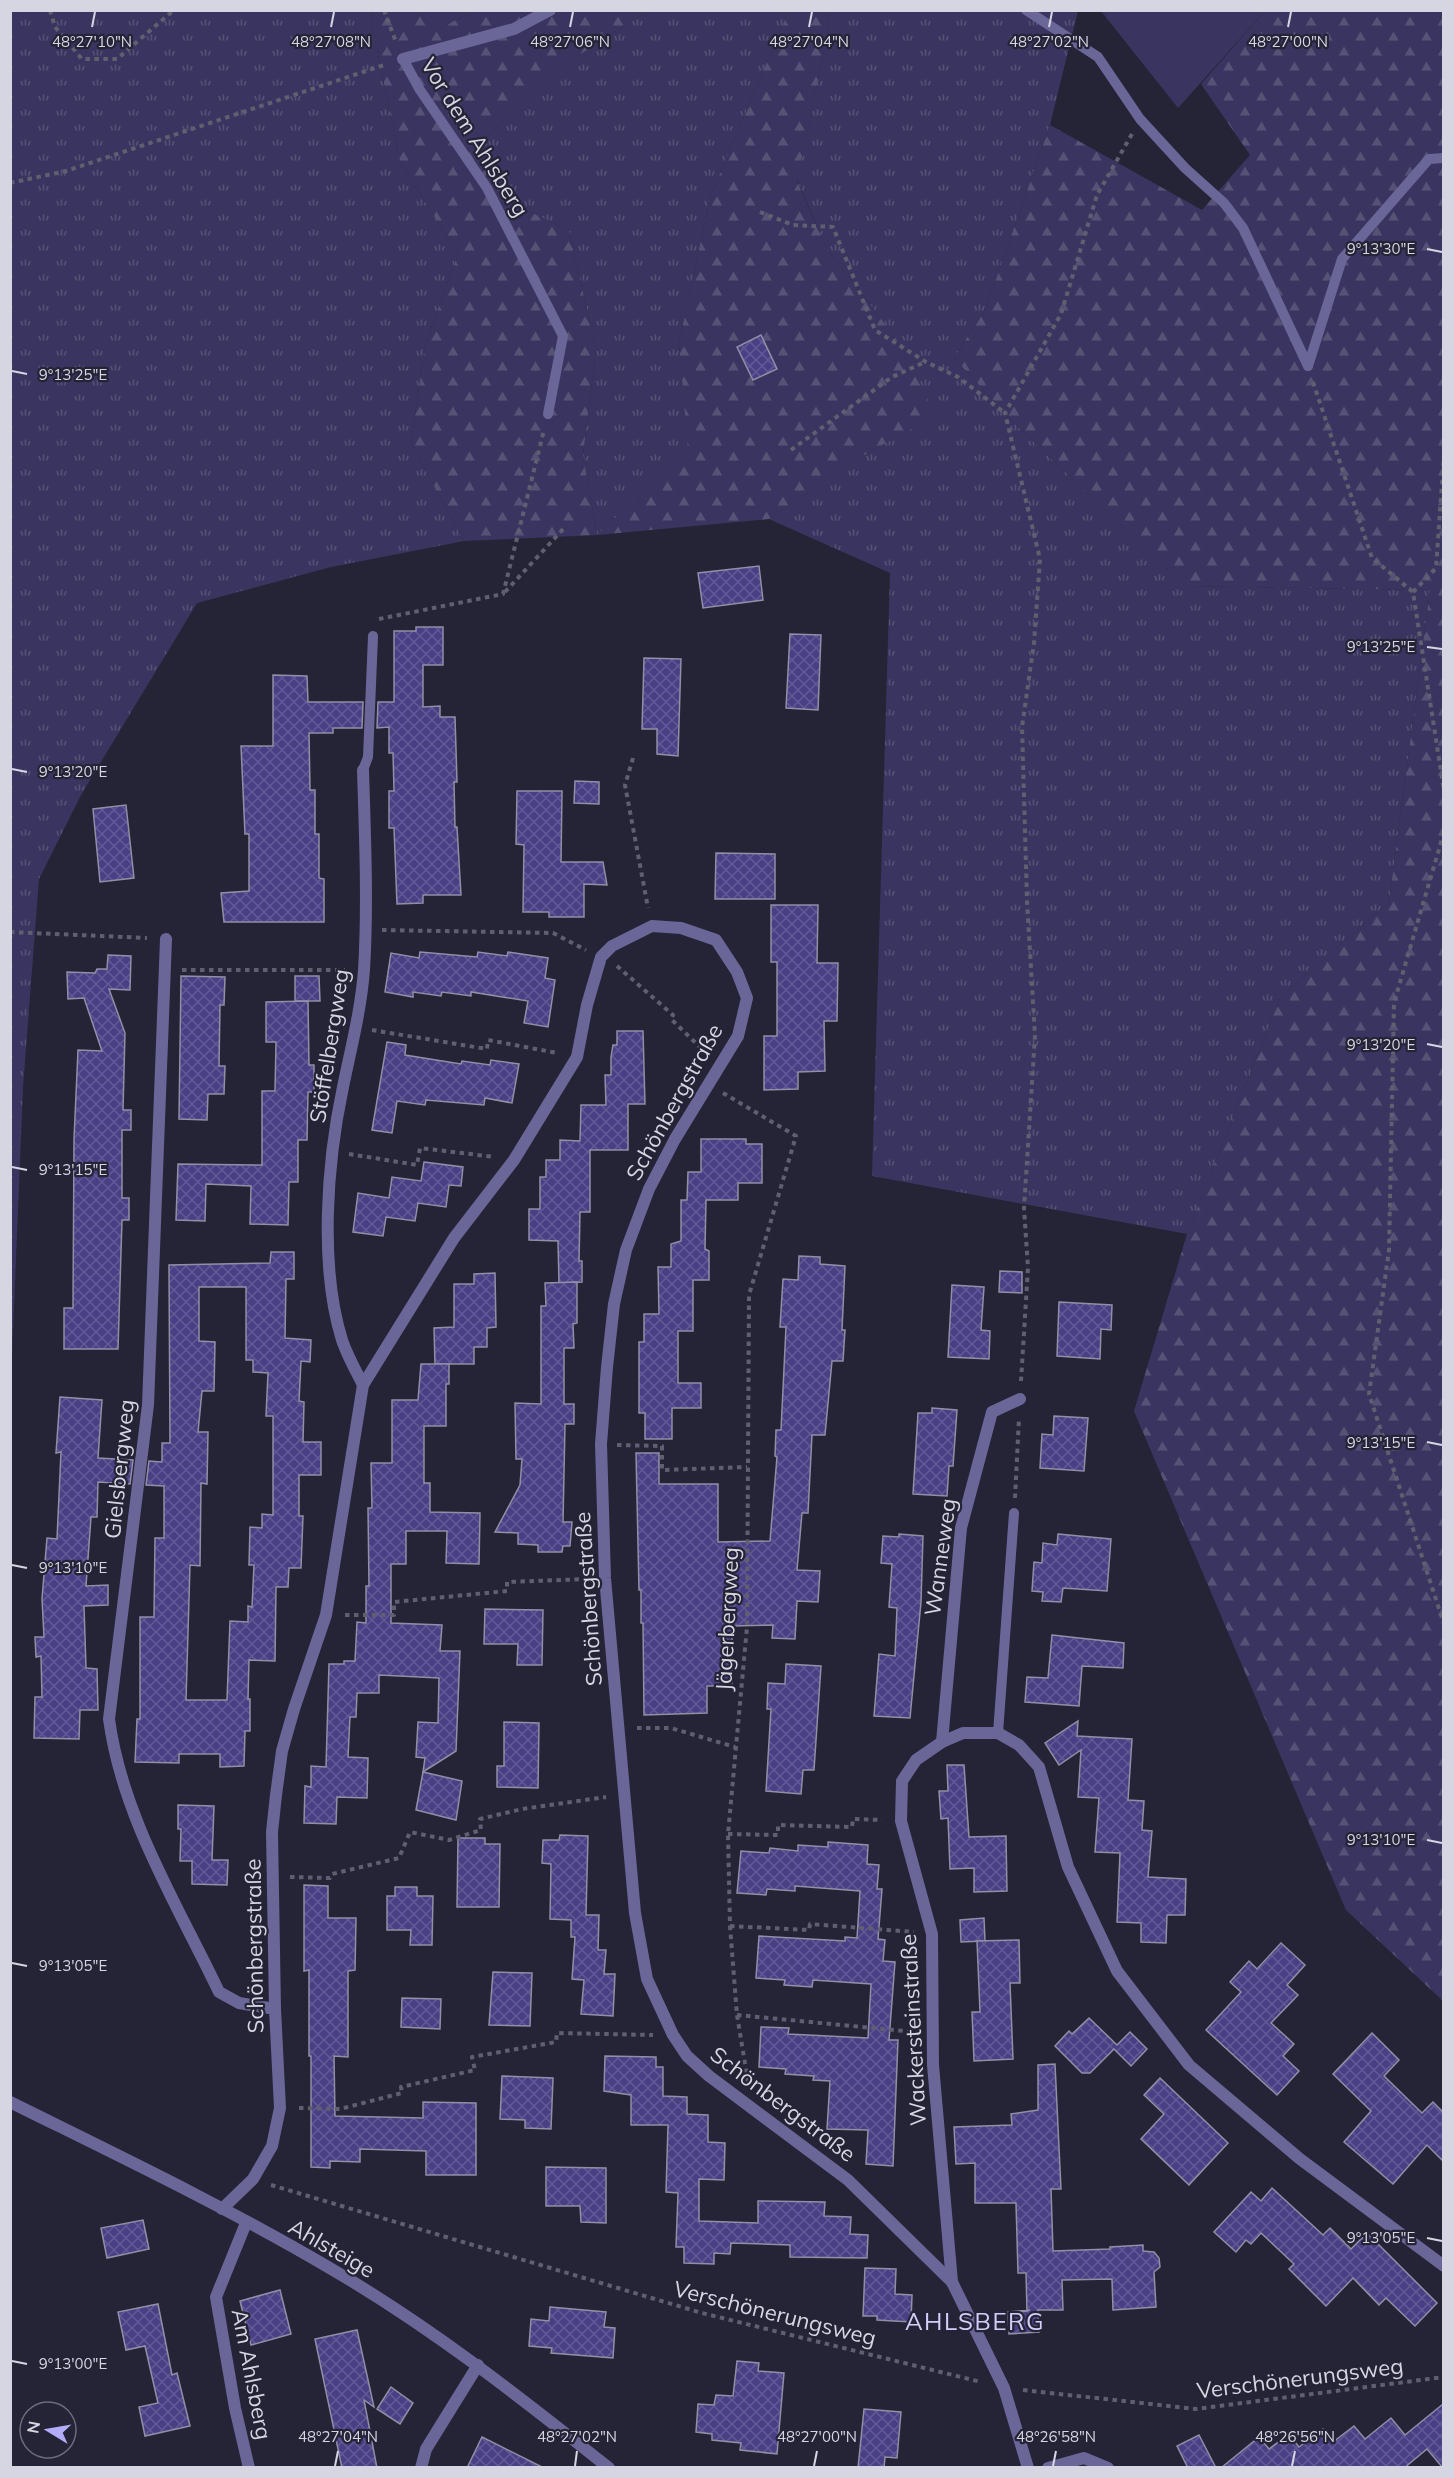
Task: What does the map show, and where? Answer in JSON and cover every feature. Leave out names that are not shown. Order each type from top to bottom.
[{"type":"street","name":"Vor dem Ahlsberg","points":[[403,59],[514,29],[550,10]]},
{"type":"street","name":"Stöffelbergweg","points":[[363,770],[366,857],[364,970],[357,1027],[342,1089],[328,1190],[331,1284],[342,1341],[363,1385]]},
{"type":"street","name":"Schönbergstraße","points":[[222,2209],[253,2179],[272,2146],[280,2108],[275,2009],[272,1832],[282,1751],[326,1615],[363,1385],[454,1238],[514,1160],[576,1057],[587,1005],[601,957],[612,946],[652,927],[681,928],[716,940],[737,972],[747,998],[738,1036],[675,1139],[649,1189],[626,1250],[614,1304],[601,1444],[605,1578],[635,1913],[648,1979],[673,2035],[687,2056],[709,2076],[848,2180],[952,2282],[1004,2388],[1028,2468]]},
{"type":"street","name":"Gielsbergweg","points":[[166,939],[148,1406],[109,1719],[114,1757],[125,1793],[219,1992],[238,2003],[275,2009]]},
{"type":"street","name":"Wanneweg","points":[[942,1742],[961,1528],[992,1412],[1020,1399]]},
{"type":"street","name":"Wackersteinstraße","points":[[952,2282],[933,2033],[932,1934],[901,1821],[902,1781],[916,1760],[942,1742],[963,1733],[998,1733]]},
{"type":"street","points":[[998,1733],[1019,1745],[1039,1767],[1068,1867],[1118,1971],[1189,2066],[1300,2159],[1443,2266]]},
{"type":"street","name":"Ahlsteige","points":[[10,2102],[222,2209],[329,2267],[478,2365],[609,2468]]},
{"type":"street","name":"Am Ahlsberg","points":[[246,2223],[216,2297],[235,2408],[249,2468]]},
{"type":"street","points":[[421,2468],[426,2449],[478,2365]]},
{"type":"street","points":[[1048,2468],[1084,2458],[1108,2468]]},
{"type":"lane","points":[[1026,10],[1098,57],[1140,119],[1185,168],[1224,203],[1243,228],[1308,366]]},
{"type":"lane","name":"Vor dem Ahlsberg","points":[[403,59],[420,90],[487,188],[563,336],[548,414]]},
{"type":"lane","points":[[1308,366],[1342,259],[1429,159],[1443,158]]},
{"type":"lane","name":"Stöffelbergweg","points":[[363,770],[368,757],[373,636]]},
{"type":"lane","points":[[998,1733],[1014,1513]]},
{"type":"path","points":[[50,10],[55,27],[82,59],[117,58],[174,10]]},
{"type":"path","points":[[10,183],[66,171],[403,59],[384,10]]},
{"type":"path","points":[[1005,413],[1061,314],[1097,195],[1140,119]]},
{"type":"path","points":[[760,212],[793,225],[833,227],[875,330],[926,362],[958,377],[1005,413],[1040,559],[1034,643],[1022,726],[1027,901],[1035,1036],[1024,1208],[1028,1268],[1014,1513]]},
{"type":"path","points":[[791,450],[892,377],[926,362]]},
{"type":"path","points":[[1308,366],[1372,558],[1413,592],[1443,791]]},
{"type":"path","points":[[503,594],[548,414]]},
{"type":"path","points":[[1413,592],[1436,568],[1443,455]]},
{"type":"path","points":[[374,620],[503,594],[566,526]]},
{"type":"path","points":[[633,758],[625,785],[638,865],[652,927]]},
{"type":"path","points":[[1443,832],[1394,1003],[1389,1250],[1369,1394],[1443,1624]]},
{"type":"path","points":[[364,930],[553,933],[618,966],[673,1015],[670,1018],[721,1066]]},
{"type":"path","points":[[10,932],[166,939]]},
{"type":"path","points":[[165,970],[364,970]]},
{"type":"path","points":[[357,1027],[487,1049],[488,1040],[576,1057]]},
{"type":"path","name":"Jägerbergweg","points":[[710,1085],[796,1136],[749,1295],[747,1627],[728,1834],[730,1926],[737,2015],[752,2109]]},
{"type":"path","points":[[334,1151],[417,1165],[420,1148],[514,1160]]},
{"type":"path","points":[[601,1444],[662,1446],[662,1470],[747,1467]]},
{"type":"path","points":[[326,1615],[394,1615],[394,1602],[507,1591],[507,1582],[605,1578]]},
{"type":"path","points":[[617,1728],[671,1728],[735,1747]]},
{"type":"path","points":[[274,1877],[330,1878],[332,1874],[399,1858],[410,1832],[449,1840],[481,1830],[480,1820],[522,1809],[624,1794]]},
{"type":"path","points":[[728,1834],[778,1835],[778,1825],[852,1827],[853,1819],[901,1821]]},
{"type":"path","points":[[730,1926],[809,1930],[810,1924],[932,1934]]},
{"type":"path","points":[[737,2015],[933,2033]]},
{"type":"path","points":[[280,2108],[340,2109],[402,2093],[401,2087],[475,2070],[472,2058],[556,2042],[557,2033],[673,2035]]},
{"type":"path","name":"Verschönerungsweg","points":[[253,2179],[702,2313],[1004,2388],[1196,2409],[1443,2377]]},
{"type":"green space","points":[[783,10],[786,17],[710,197],[679,343],[689,450],[597,535],[583,455],[596,349],[569,231],[504,199],[485,139],[541,80],[647,11]]},
{"type":"green space","points":[[11,11],[372,11],[371,20],[400,162],[458,254],[425,345],[411,443],[464,541],[331,567],[197,603],[81,795],[39,879],[23,1087],[11,1380]]},
{"type":"green space","points":[[372,11],[418,11],[436,31],[472,11],[647,11],[541,80],[485,139],[504,199],[569,231],[596,349],[583,455],[597,535],[464,541],[411,443],[425,345],[458,254],[400,162],[371,20]]},
{"type":"green space","points":[[418,11],[472,11],[436,31]]},
{"type":"green space","points":[[783,11],[823,11],[830,22],[797,181],[826,247],[897,340],[936,415],[850,463],[769,519],[597,535],[688,450],[679,343],[710,197],[786,17]]},
{"type":"green space","points":[[823,11],[1078,11],[1050,125],[986,308],[954,358],[1016,425],[1185,586],[1430,590],[1389,902],[1280,998],[1187,1234],[872,1176],[890,573],[769,519],[850,463],[935,415],[897,340],[826,247],[797,180],[830,22]]},
{"type":"green space","points":[[1101,11],[1265,11],[1178,108]]},
{"type":"green space","points":[[1265,11],[1443,11],[1443,2001],[1346,1910],[1134,1411],[1187,1234],[1280,998],[1389,902],[1430,590],[1185,586],[1016,425],[954,358],[986,308],[1050,125],[1202,210],[1250,155],[1201,84]]},
{"type":"building","points":[[761,335],[777,369],[753,380],[737,347]]},
{"type":"building","points":[[759,566],[763,600],[703,608],[698,573]]},
{"type":"building","points":[[416,627],[443,627],[443,665],[423,665],[423,707],[440,706],[440,717],[455,717],[457,782],[454,782],[455,827],[457,827],[461,895],[423,895],[423,903],[397,904],[394,828],[389,828],[389,791],[394,791],[393,753],[389,753],[389,727],[377,728],[378,702],[394,702],[394,631],[416,631]]},
{"type":"building","points":[[790,634],[821,635],[818,710],[786,708]]},
{"type":"building","points":[[644,658],[681,659],[678,756],[657,754],[657,729],[642,729]]},
{"type":"building","points":[[273,675],[307,676],[308,702],[363,702],[362,728],[333,728],[333,733],[309,733],[310,790],[315,790],[315,834],[319,834],[319,878],[324,879],[324,922],[224,922],[221,893],[249,891],[249,834],[245,834],[241,746],[273,746]]},
{"type":"building","points":[[575,781],[599,782],[599,804],[574,803]]},
{"type":"building","points":[[517,791],[562,791],[561,862],[603,862],[607,885],[584,884],[584,917],[549,917],[549,912],[523,912],[524,845],[516,844]]},
{"type":"building","points":[[126,805],[134,878],[100,882],[93,809]]},
{"type":"building","points":[[716,853],[775,854],[775,899],[715,899]]},
{"type":"building","points":[[771,905],[818,905],[817,963],[838,963],[837,1021],[824,1021],[825,1071],[798,1072],[798,1089],[764,1090],[764,1036],[777,1036],[777,962],[771,962]]},
{"type":"building","points":[[420,952],[477,957],[478,952],[507,956],[508,952],[548,958],[545,978],[555,980],[548,1027],[524,1023],[528,1001],[471,992],[471,996],[442,992],[441,996],[413,992],[413,997],[385,992],[391,953],[419,958]]},
{"type":"building","points":[[108,955],[131,956],[130,990],[109,989],[125,1033],[123,1110],[131,1110],[131,1130],[122,1130],[122,1198],[129,1198],[129,1220],[122,1220],[118,1349],[64,1349],[64,1308],[73,1308],[74,1139],[78,1050],[102,1051],[84,998],[68,999],[67,972],[95,973],[97,969],[107,969]]},
{"type":"building","points":[[181,976],[225,977],[224,1005],[220,1005],[219,1066],[225,1066],[224,1094],[208,1094],[207,1120],[179,1119]]},
{"type":"building","points":[[295,976],[319,976],[320,1001],[295,1001]]},
{"type":"building","points":[[308,1001],[309,1065],[314,1065],[314,1092],[308,1092],[307,1140],[298,1140],[298,1182],[289,1182],[288,1225],[250,1224],[251,1186],[206,1184],[205,1221],[176,1220],[178,1164],[262,1165],[262,1091],[275,1091],[276,1042],[266,1042],[266,1002]]},
{"type":"building","points":[[617,1031],[643,1031],[645,1104],[628,1104],[628,1150],[590,1150],[590,1212],[580,1212],[579,1261],[582,1261],[582,1282],[559,1283],[558,1241],[529,1240],[529,1209],[540,1209],[540,1177],[546,1177],[546,1160],[560,1160],[560,1140],[580,1141],[581,1105],[606,1105],[605,1075],[611,1075],[611,1057],[613,1045],[617,1045]]},
{"type":"building","points":[[387,1042],[406,1045],[405,1055],[461,1064],[462,1061],[490,1065],[491,1060],[519,1064],[512,1103],[485,1098],[484,1105],[426,1100],[425,1105],[397,1101],[392,1133],[372,1130]]},
{"type":"building","points":[[701,1139],[746,1139],[746,1144],[762,1144],[762,1183],[738,1183],[738,1200],[706,1200],[705,1249],[709,1251],[709,1280],[693,1280],[693,1331],[678,1331],[678,1383],[701,1383],[701,1408],[672,1408],[672,1439],[645,1439],[645,1413],[639,1413],[639,1342],[644,1342],[644,1314],[659,1314],[658,1267],[671,1267],[671,1244],[681,1241],[681,1200],[687,1200],[688,1172],[701,1172]]},
{"type":"building","points":[[424,1162],[463,1167],[461,1186],[449,1185],[446,1207],[418,1203],[415,1221],[386,1217],[383,1236],[353,1232],[358,1193],[389,1198],[392,1177],[421,1181]]},
{"type":"building","points":[[271,1252],[294,1252],[294,1279],[286,1279],[285,1338],[311,1340],[310,1362],[301,1361],[299,1401],[304,1402],[303,1442],[321,1442],[321,1475],[299,1475],[299,1516],[303,1516],[301,1568],[289,1568],[288,1587],[276,1587],[275,1661],[249,1660],[250,1731],[245,1731],[244,1766],[220,1767],[220,1754],[179,1754],[179,1763],[135,1762],[137,1719],[140,1719],[140,1617],[154,1617],[155,1538],[164,1538],[164,1486],[146,1485],[149,1461],[162,1462],[162,1443],[170,1443],[169,1265],[270,1263]],"holes":[[[199,1287],[246,1287],[246,1360],[253,1360],[253,1372],[268,1373],[266,1416],[273,1416],[273,1515],[262,1514],[262,1528],[250,1527],[249,1565],[254,1565],[252,1607],[248,1606],[248,1622],[230,1621],[227,1700],[186,1700],[190,1565],[200,1566],[201,1483],[207,1484],[208,1432],[198,1432],[202,1391],[214,1391],[215,1342],[199,1341]]]},
{"type":"building","points":[[799,1256],[820,1257],[820,1264],[845,1266],[843,1361],[832,1361],[825,1435],[812,1435],[808,1513],[802,1513],[797,1570],[820,1571],[818,1602],[797,1601],[795,1639],[772,1638],[773,1625],[732,1626],[732,1686],[707,1686],[707,1713],[644,1715],[643,1623],[641,1623],[641,1590],[639,1590],[636,1453],[659,1453],[659,1484],[718,1484],[718,1542],[770,1541],[777,1457],[775,1456],[776,1430],[781,1430],[786,1327],[780,1327],[783,1279],[798,1280]]},
{"type":"building","points":[[1000,1271],[1022,1272],[1022,1293],[999,1292]]},
{"type":"building","points":[[495,1273],[496,1327],[487,1328],[487,1347],[474,1347],[474,1364],[435,1364],[434,1328],[454,1327],[454,1284],[474,1284],[474,1274]]},
{"type":"building","points":[[577,1282],[577,1323],[573,1324],[574,1348],[564,1348],[564,1404],[574,1404],[574,1424],[565,1424],[563,1522],[572,1522],[570,1546],[563,1546],[562,1552],[538,1552],[538,1545],[518,1544],[518,1533],[495,1532],[520,1485],[522,1459],[516,1459],[515,1403],[541,1404],[541,1306],[546,1306],[545,1283]]},
{"type":"building","points":[[952,1285],[984,1287],[981,1330],[990,1331],[989,1359],[948,1357]]},
{"type":"building","points":[[1059,1302],[1112,1305],[1111,1330],[1101,1329],[1100,1359],[1057,1356]]},
{"type":"building","points":[[421,1364],[449,1364],[449,1384],[446,1384],[446,1426],[424,1426],[424,1483],[430,1483],[430,1512],[480,1513],[479,1564],[446,1563],[447,1531],[406,1531],[406,1564],[391,1564],[391,1623],[442,1625],[440,1651],[460,1651],[456,1751],[423,1772],[425,1758],[416,1757],[418,1722],[438,1723],[439,1678],[379,1675],[379,1693],[357,1693],[356,1717],[350,1717],[348,1757],[368,1758],[367,1798],[337,1797],[336,1824],[304,1823],[305,1786],[311,1787],[311,1766],[326,1767],[329,1664],[355,1661],[357,1622],[366,1623],[366,1586],[369,1586],[368,1508],[372,1508],[371,1463],[392,1463],[392,1400],[418,1400]]},
{"type":"building","points":[[60,1397],[102,1400],[98,1458],[133,1460],[130,1484],[98,1482],[97,1517],[91,1517],[86,1586],[108,1585],[108,1605],[84,1606],[86,1668],[97,1669],[98,1710],[80,1710],[79,1739],[34,1738],[35,1697],[42,1697],[41,1656],[36,1657],[35,1637],[44,1637],[42,1599],[47,1538],[57,1539],[61,1452],[56,1453]]},
{"type":"building","points":[[932,1408],[957,1410],[953,1466],[949,1466],[947,1496],[913,1494],[918,1413],[932,1413]]},
{"type":"building","points":[[1054,1416],[1088,1418],[1084,1471],[1040,1468],[1042,1434],[1053,1435]]},
{"type":"building","points":[[899,1534],[923,1536],[921,1602],[910,1718],[874,1716],[879,1654],[895,1656],[897,1608],[889,1607],[892,1564],[881,1563],[883,1536],[899,1537]]},
{"type":"building","points":[[1058,1534],[1111,1539],[1107,1591],[1063,1588],[1061,1602],[1042,1601],[1043,1592],[1032,1591],[1034,1562],[1042,1563],[1043,1543],[1057,1545]]},
{"type":"building","points":[[485,1609],[543,1610],[542,1665],[517,1665],[518,1644],[484,1644]]},
{"type":"building","points":[[1052,1635],[1124,1643],[1123,1668],[1082,1666],[1079,1706],[1025,1702],[1027,1677],[1048,1678]]},
{"type":"building","points":[[786,1664],[821,1666],[814,1770],[803,1770],[801,1794],[766,1791],[771,1709],[767,1709],[768,1683],[785,1684]]},
{"type":"building","points":[[1078,1721],[1077,1736],[1132,1739],[1128,1800],[1144,1801],[1142,1830],[1152,1831],[1148,1877],[1186,1879],[1185,1915],[1167,1915],[1166,1943],[1141,1942],[1141,1923],[1117,1922],[1120,1853],[1095,1852],[1099,1798],[1078,1797],[1081,1750],[1059,1765],[1045,1743]]},
{"type":"building","points":[[504,1722],[539,1723],[538,1788],[497,1787],[497,1766],[504,1766]]},
{"type":"building","points":[[947,1765],[964,1765],[969,1837],[1006,1836],[1007,1891],[974,1892],[974,1868],[950,1869],[948,1818],[941,1819],[939,1791],[948,1791]]},
{"type":"building","points":[[423,1772],[462,1781],[456,1820],[416,1810]]},
{"type":"building","points":[[178,1805],[214,1806],[212,1860],[228,1860],[227,1885],[192,1884],[192,1861],[180,1861],[181,1829],[178,1829]]},
{"type":"building","points":[[560,1835],[588,1836],[586,1915],[599,1915],[598,1950],[606,1950],[604,1974],[615,1974],[613,2016],[581,2014],[584,1980],[572,1979],[575,1937],[571,1937],[571,1920],[550,1919],[551,1864],[542,1863],[543,1840],[559,1840]]},
{"type":"building","points":[[458,1838],[485,1838],[485,1844],[500,1844],[499,1907],[457,1907]]},
{"type":"building","points":[[828,1842],[868,1845],[867,1864],[879,1865],[877,1889],[882,1889],[878,1939],[885,1940],[883,1961],[895,1962],[889,2040],[898,2040],[893,2166],[866,2164],[868,2130],[827,2129],[830,2081],[813,2080],[814,2076],[785,2074],[786,2069],[759,2067],[761,2027],[789,2028],[788,2034],[868,2038],[871,1984],[813,1980],[812,1987],[784,1985],[785,1980],[756,1978],[759,1936],[845,1941],[845,1937],[857,1938],[860,1891],[795,1886],[795,1891],[767,1889],[766,1895],[737,1893],[741,1851],[769,1853],[770,1848],[798,1851],[798,1845],[828,1847]]},
{"type":"building","points":[[304,1885],[328,1886],[328,1918],[356,1918],[355,1970],[348,1971],[348,2057],[334,2056],[335,2116],[423,2118],[423,2102],[476,2103],[476,2175],[426,2175],[426,2151],[360,2149],[360,2162],[330,2161],[330,2168],[311,2167],[309,1970],[304,1971]]},
{"type":"building","points":[[395,1887],[417,1887],[417,1896],[433,1896],[432,1945],[410,1945],[411,1930],[387,1930],[387,1896],[395,1896]]},
{"type":"building","points":[[984,1918],[985,1941],[961,1942],[960,1920]]},
{"type":"building","points":[[1019,1940],[1020,1983],[1010,1983],[1013,2059],[974,2061],[972,2012],[980,2012],[977,1941]]},
{"type":"building","points":[[1281,1943],[1305,1965],[1287,1985],[1298,1995],[1271,2023],[1294,2044],[1283,2056],[1299,2071],[1277,2095],[1206,2030],[1241,1992],[1230,1982],[1249,1961],[1257,1969]]},
{"type":"building","points":[[493,1972],[532,1973],[530,2026],[489,2025]]},
{"type":"building","points":[[402,1998],[441,1999],[440,2029],[401,2027]]},
{"type":"building","points":[[1089,2018],[1117,2045],[1130,2032],[1147,2049],[1131,2066],[1114,2049],[1090,2073],[1082,2073],[1055,2046],[1069,2031],[1072,2034]]},
{"type":"building","points":[[1372,2033],[1399,2060],[1384,2076],[1422,2113],[1433,2102],[1443,2112],[1443,2161],[1427,2145],[1393,2184],[1344,2142],[1371,2111],[1333,2074]]},
{"type":"building","points":[[605,2056],[656,2057],[656,2067],[663,2067],[663,2096],[687,2097],[687,2114],[708,2115],[708,2142],[725,2143],[724,2180],[699,2179],[699,2221],[758,2223],[758,2201],[825,2202],[824,2216],[851,2217],[850,2234],[868,2235],[867,2258],[790,2257],[790,2245],[731,2243],[730,2254],[714,2253],[714,2264],[684,2263],[684,2247],[676,2247],[678,2193],[666,2192],[668,2125],[631,2125],[631,2095],[604,2091]]},
{"type":"building","points":[[1055,2064],[1061,2189],[1051,2189],[1053,2251],[1143,2245],[1143,2251],[1154,2252],[1159,2258],[1160,2267],[1154,2272],[1156,2307],[1113,2310],[1112,2279],[1062,2280],[1063,2310],[1038,2310],[1039,2332],[1009,2334],[1008,2312],[1027,2310],[1026,2273],[1018,2273],[1016,2203],[975,2203],[975,2163],[956,2164],[954,2127],[1012,2125],[1011,2114],[1038,2110],[1038,2065]]},
{"type":"building","points":[[502,2076],[553,2078],[551,2129],[525,2128],[525,2120],[500,2119]]},
{"type":"building","points":[[1160,2078],[1228,2143],[1189,2185],[1141,2139],[1164,2114],[1144,2095]]},
{"type":"building","points":[[546,2167],[606,2168],[606,2223],[581,2222],[580,2206],[546,2206]]},
{"type":"building","points":[[1272,2188],[1323,2235],[1330,2228],[1351,2249],[1367,2233],[1437,2303],[1415,2326],[1386,2298],[1379,2305],[1353,2278],[1326,2306],[1289,2269],[1294,2264],[1261,2233],[1251,2244],[1246,2240],[1236,2252],[1214,2232],[1251,2192],[1261,2201]]},
{"type":"building","points":[[143,2220],[149,2249],[107,2258],[101,2228]]},
{"type":"building","points":[[865,2268],[896,2269],[895,2294],[912,2295],[911,2322],[877,2320],[877,2316],[863,2316]]},
{"type":"building","points":[[280,2290],[291,2334],[251,2345],[240,2301]]},
{"type":"building","points":[[158,2304],[172,2375],[177,2373],[190,2426],[145,2436],[139,2407],[158,2403],[145,2346],[126,2350],[118,2312]]},
{"type":"building","points":[[550,2307],[606,2312],[604,2327],[615,2328],[613,2358],[551,2353],[552,2348],[529,2346],[531,2319],[549,2321]]},
{"type":"building","points":[[357,2330],[374,2407],[364,2400],[377,2468],[342,2468],[315,2339]]},
{"type":"building","points":[[737,2361],[759,2363],[758,2371],[784,2373],[777,2454],[740,2450],[741,2443],[712,2440],[712,2434],[696,2432],[698,2404],[714,2405],[716,2395],[733,2396]]},
{"type":"building","points":[[391,2387],[413,2403],[400,2424],[377,2409]]},
{"type":"building","points":[[1443,2404],[1443,2468],[1427,2449],[1404,2468],[1221,2468],[1259,2437],[1269,2449],[1289,2434],[1299,2447],[1323,2429],[1333,2442],[1354,2426],[1365,2439],[1391,2418],[1405,2435]]},
{"type":"building","points":[[864,2409],[901,2412],[897,2458],[885,2457],[884,2468],[858,2468]]},
{"type":"building","points":[[1199,2435],[1216,2468],[1188,2468],[1177,2446]]},
{"type":"building","points":[[482,2437],[544,2468],[467,2468]]},
{"type":"district","name":"AHLSBERG","points":[[975,2321]]}]
